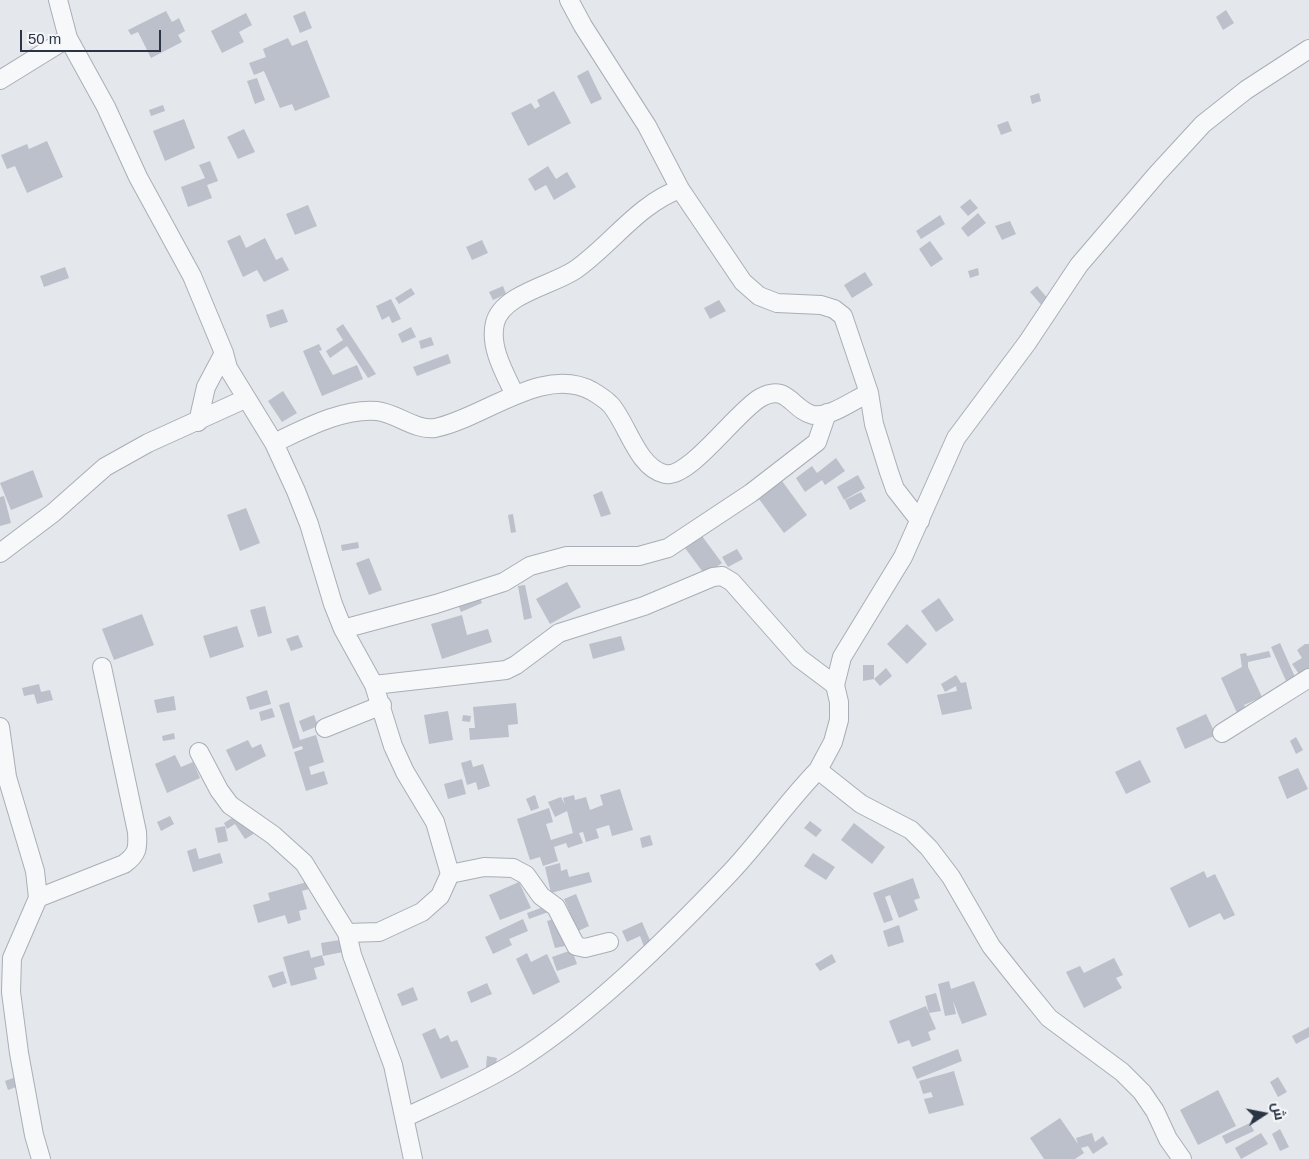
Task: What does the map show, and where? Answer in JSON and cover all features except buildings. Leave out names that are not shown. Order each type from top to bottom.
[{"type":"street","points":[[570,0],[583,26],[647,126],[680,190],[743,282],[759,296],[777,303],[821,305],[834,309],[843,316],[868,393],[874,424],[895,489],[920,521]]},
{"type":"street","points":[[60,1],[68,38],[106,107],[150,201],[192,276],[224,353],[228,368],[274,443],[309,524],[333,604],[343,629],[374,685],[382,705],[393,746],[405,772],[435,822],[450,874],[440,896],[422,912],[380,932],[347,933]]},
{"type":"street","points":[[0,80],[68,38]]},
{"type":"street","points":[[406,1117],[513,1063],[540,1045],[593,1004],[692,913],[728,875],[818,770],[833,742],[839,720],[839,702],[835,685],[842,657],[903,557],[920,521],[936,478],[956,438],[1027,343],[1079,265],[1203,124],[1246,90],[1309,49]]},
{"type":"street","points":[[515,395],[499,362],[495,339],[495,322],[504,307],[574,270],[651,204],[666,194],[680,190]]},
{"type":"street","points":[[198,422],[206,387],[224,353]]},
{"type":"street","points":[[274,443],[309,427],[359,412],[378,411],[433,428],[461,420],[515,395],[547,385],[568,384],[591,390],[611,405],[637,449],[651,466],[665,474],[676,473],[692,464],[746,408],[762,397],[774,394],[787,395],[803,410],[814,415],[827,413],[868,393]]},
{"type":"street","points":[[0,552],[52,513],[105,467],[148,443],[198,422],[245,398]]},
{"type":"street","points":[[343,629],[453,599],[504,582],[530,566],[567,556],[639,556],[668,548],[750,493],[816,442],[827,413]]},
{"type":"street","points":[[374,685],[506,670],[559,634],[644,606],[713,577],[722,576],[738,588],[799,658],[835,685]]},
{"type":"street","points":[[38,898],[124,864],[134,857],[137,845],[137,832],[102,667]]},
{"type":"street","points":[[1222,733],[1309,678]]},
{"type":"street","points":[[326,728],[382,705]]},
{"type":"street","points":[[0,727],[3,764],[35,871],[38,898],[12,958],[5,994],[34,1135],[41,1159]]},
{"type":"street","points":[[198,752],[219,790],[230,805],[273,835],[304,863],[347,933],[352,955],[394,1065],[413,1159]]},
{"type":"street","points":[[818,770],[861,804],[911,830],[929,848],[952,877],[992,946],[1018,980],[1050,1018],[1122,1072],[1142,1092],[1155,1111],[1168,1139],[1182,1159]]},
{"type":"street","points":[[450,874],[484,867],[513,868],[526,875],[541,896],[556,907],[576,946],[585,948],[609,942]]}]
